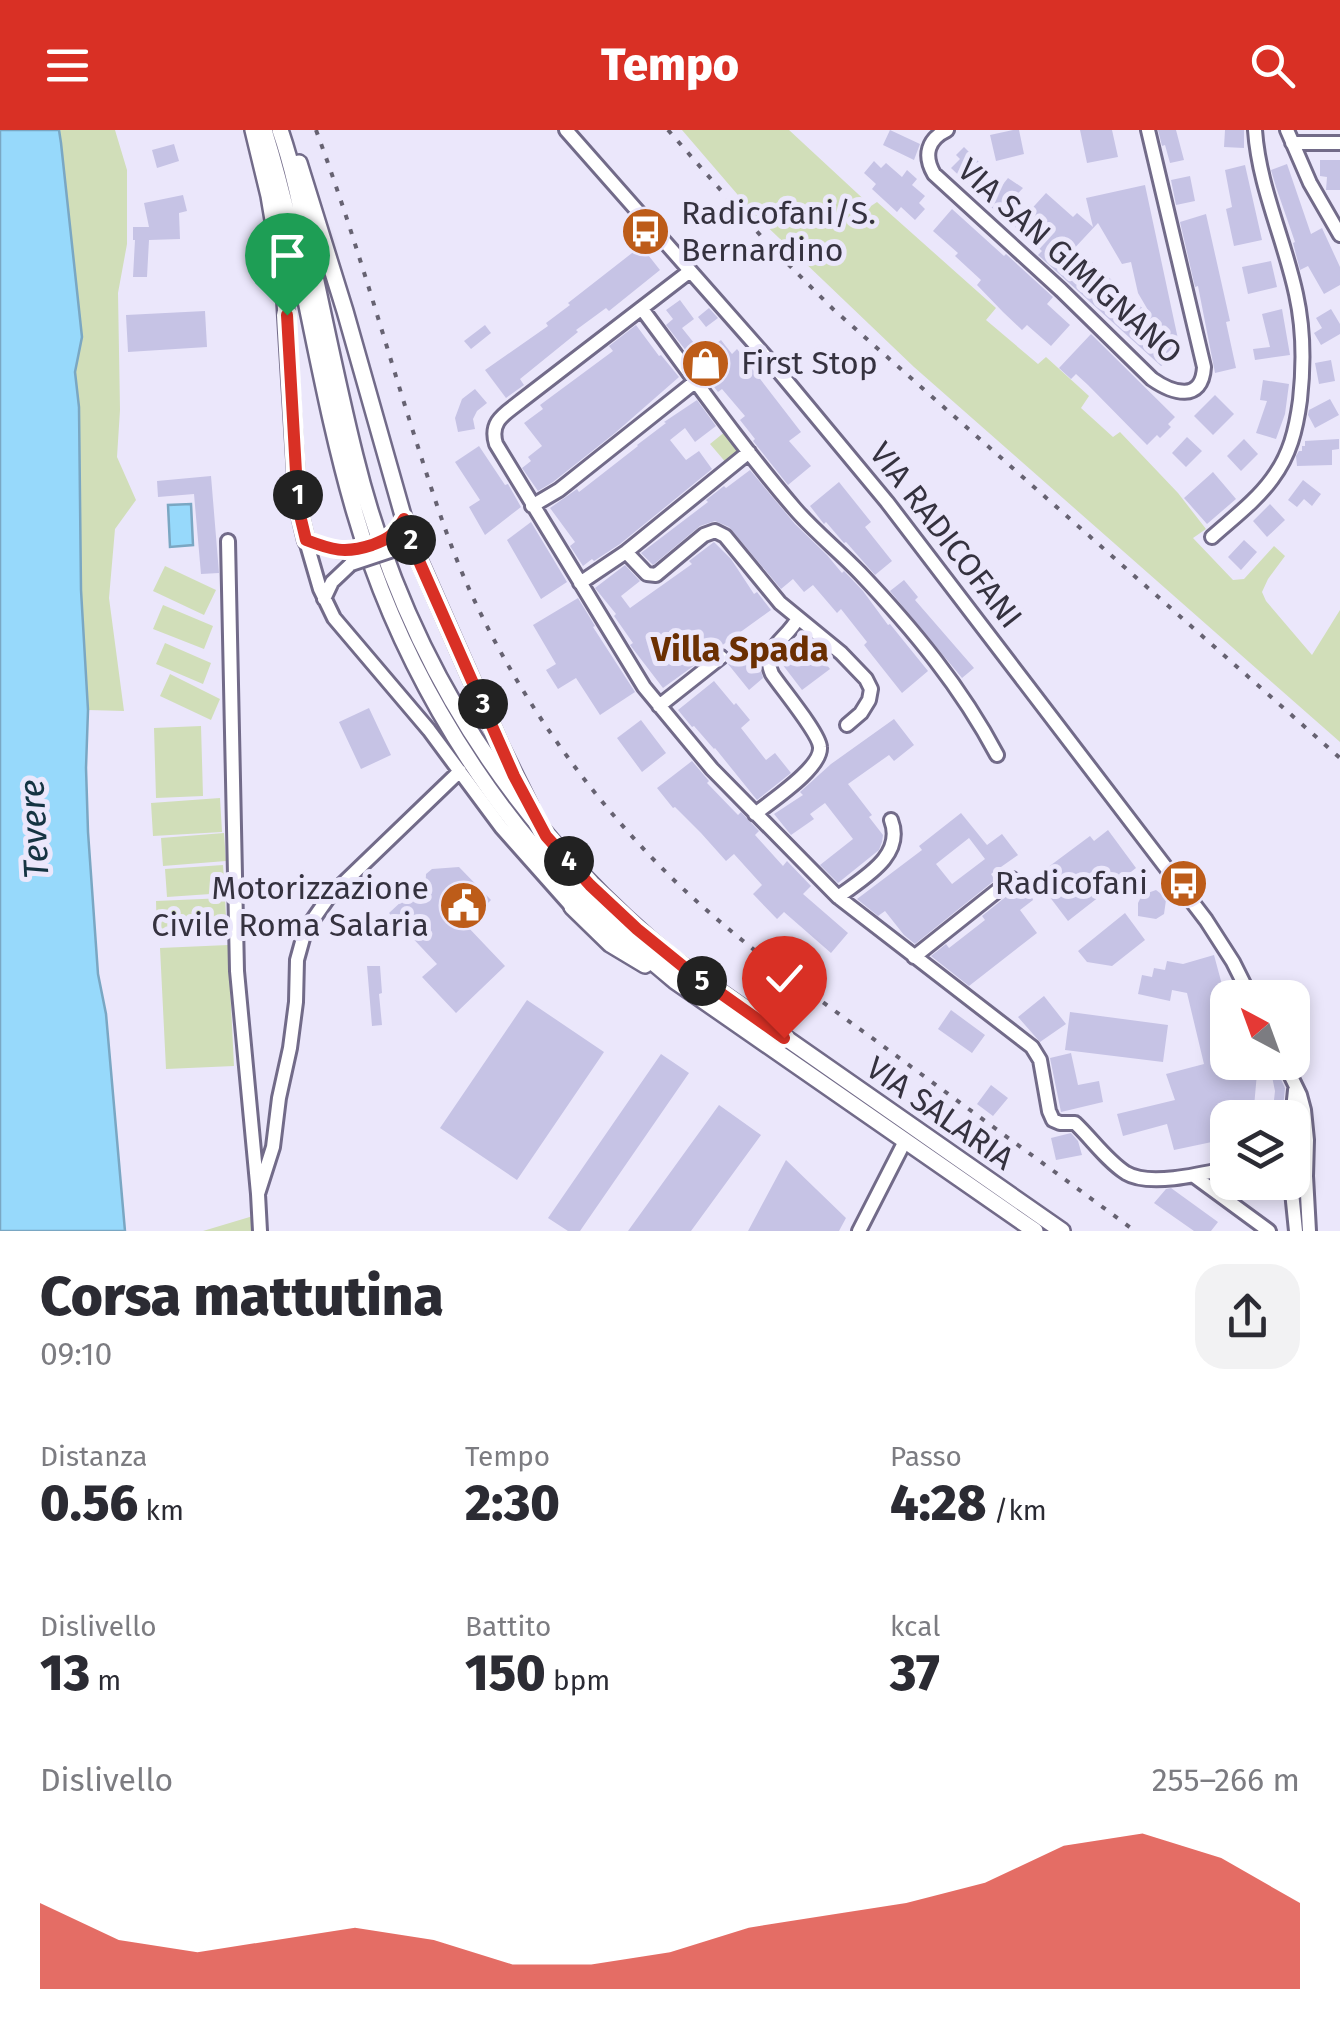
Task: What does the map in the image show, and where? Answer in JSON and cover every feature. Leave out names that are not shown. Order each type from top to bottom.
[{"type":"main road","points":[[253,130],[282,272],[298,507],[306,540]]},
{"type":"main road","name":"VIA SALARIA","points":[[264,130],[352,502],[383,595],[410,656],[463,750],[519,829],[593,909],[675,981],[1035,1231]]},
{"type":"main road","points":[[282,134],[306,183],[404,519]]},
{"type":"main road","name":"VIA SALARIA","points":[[282,134],[356,460],[377,533],[420,642],[462,718],[518,802],[624,918],[685,968],[1062,1231]]},
{"type":"main road","points":[[415,552],[514,776],[546,836]]},
{"type":"main road","points":[[572,908],[610,944],[675,981]]},
{"type":"street","name":"VIA RADICOFANI","points":[[566,130],[808,406],[924,550],[1206,920],[1242,980]]},
{"type":"street","name":"VIA SAN GIMIGNANO","points":[[948,130],[935,136],[930,144],[927,159],[934,174],[1152,378],[1169,390],[1186,392],[1201,382],[1204,367],[1148,130]]},
{"type":"street","points":[[1212,538],[1280,469],[1292,444],[1299,410],[1304,355],[1300,313],[1259,164],[1255,130]]},
{"type":"street","points":[[1289,136],[1340,143]]},
{"type":"street","points":[[1289,136],[1310,183],[1340,234]]},
{"type":"street","points":[[690,271],[498,421],[496,444],[636,676],[659,706],[712,769],[838,897],[1032,1047],[1040,1060],[1049,1112],[1056,1123],[1076,1122],[1112,1161],[1134,1176],[1210,1172]]},
{"type":"street","points":[[642,309],[799,514],[859,573],[938,663],[967,702],[997,755]]},
{"type":"street","points":[[532,506],[559,490],[696,381]]},
{"type":"street","points":[[580,583],[626,552],[750,452]]},
{"type":"street","points":[[324,599],[332,582],[351,564],[393,544],[404,519]]},
{"type":"street","points":[[404,519],[415,552]]},
{"type":"street","points":[[626,552],[647,574],[656,575],[704,535],[720,532],[771,594],[841,653],[870,685],[867,704],[848,725]]},
{"type":"street","points":[[306,540],[335,550],[393,544],[415,552]]},
{"type":"street","points":[[306,540],[334,618],[572,908]]},
{"type":"street","points":[[228,541],[237,971],[260,1231]]},
{"type":"street","points":[[755,814],[807,772],[820,754],[817,738],[768,664],[770,654],[798,618]]},
{"type":"street","points":[[659,706],[721,657]]},
{"type":"street","points":[[258,1194],[273,1147],[296,1002],[297,960],[305,931],[328,898],[460,772]]},
{"type":"street","points":[[838,897],[889,853],[895,837],[890,820]]},
{"type":"street","points":[[914,958],[1012,878]]},
{"type":"street","points":[[1292,1080],[1301,1100]]},
{"type":"street","points":[[1294,1100],[1295,1088]]},
{"type":"street","points":[[859,1231],[905,1141]]},
{"type":"street","points":[[1194,1176],[1269,1231]]},
{"type":"street","points":[[1293,1200],[1296,1231]]},
{"type":"street","points":[[1307,1200],[1309,1231]]},
{"type":"green space","points":[[59,130],[115,130],[127,170],[127,244],[118,293],[117,457],[136,500],[115,529],[109,598],[124,711],[88,710],[75,372],[82,337]]},
{"type":"green space","points":[[682,130],[789,130],[871,206],[877,202],[996,308],[986,320],[1038,364],[1046,357],[1089,396],[1081,408],[1113,437],[1120,432],[1178,493],[1206,529],[1193,538],[1233,580],[1244,579],[1274,546],[1285,556],[1262,592],[1312,655],[1340,610],[1340,742],[914,367],[756,216]]},
{"type":"green space","points":[[726,431],[744,453],[728,465],[710,444]]},
{"type":"green space","points":[[165,566],[216,590],[204,615],[153,591]]},
{"type":"green space","points":[[163,605],[213,626],[204,649],[153,629]]},
{"type":"green space","points":[[165,643],[211,663],[203,684],[156,664]]},
{"type":"green space","points":[[170,674],[220,699],[211,720],[160,696]]},
{"type":"green space","points":[[201,726],[203,796],[156,798],[154,728]]},
{"type":"green space","points":[[220,798],[222,832],[153,836],[151,803]]},
{"type":"green space","points":[[224,833],[226,861],[163,866],[161,838]]},
{"type":"green space","points":[[223,865],[225,893],[167,897],[165,869]]},
{"type":"green space","points":[[225,898],[227,935],[157,938],[156,901]]},
{"type":"green space","points":[[228,945],[234,1066],[166,1069],[160,948]]},
{"type":"green space","points":[[253,1216],[254,1231],[203,1231]]},
{"type":"water","name":"Tevere","points":[[0,130],[59,130],[61,143],[82,337],[75,372],[88,710],[88,832],[98,974],[106,1014],[125,1231],[0,1231]]},
{"type":"water","points":[[191,504],[193,545],[170,547],[168,505]]},
{"type":"building","points":[[890,130],[920,144],[914,160],[883,145]]},
{"type":"building","points":[[1019,130],[1024,154],[996,161],[990,135]]},
{"type":"building","points":[[1080,130],[1112,130],[1118,157],[1087,163]]},
{"type":"building","points":[[1158,130],[1176,130],[1184,160],[1170,163]]},
{"type":"building","points":[[1225,130],[1244,130],[1244,148],[1224,147]]},
{"type":"building","points":[[174,144],[179,161],[157,168],[152,150]]},
{"type":"building","points":[[964,147],[984,167],[968,184],[951,168]]},
{"type":"building","points":[[1320,160],[1340,160],[1340,190],[1326,190],[1327,177],[1320,176]]},
{"type":"building","points":[[874,161],[881,168],[886,163],[902,177],[907,170],[917,179],[912,185],[925,196],[919,203],[925,209],[915,220],[901,207],[897,212],[872,189],[876,184],[864,173]]},
{"type":"building","points":[[1287,164],[1311,234],[1322,228],[1340,267],[1340,285],[1324,294],[1308,266],[1300,270],[1271,170]]},
{"type":"building","points":[[1245,165],[1262,240],[1234,246],[1226,209],[1232,207],[1225,170]]},
{"type":"building","points":[[1190,176],[1195,201],[1176,205],[1171,180]]},
{"type":"building","points":[[1008,178],[1023,188],[999,214],[986,198]]},
{"type":"building","points":[[1145,185],[1181,353],[1161,366],[1038,255],[1042,251],[1015,227],[1046,193],[1073,217],[1077,213],[1093,227],[1086,198]],"holes":[[[1098,223],[1122,264],[1131,262],[1138,293],[1152,317],[1091,261],[1085,268],[1069,254]]]},
{"type":"building","points":[[183,195],[187,211],[179,213],[180,239],[149,240],[147,277],[133,277],[133,227],[149,227],[144,203]]},
{"type":"building","points":[[952,209],[1053,297],[1047,304],[1070,325],[1051,346],[1027,325],[1022,330],[1003,312],[977,285],[981,280],[955,256],[958,253],[933,231]]},
{"type":"building","points":[[1206,214],[1230,321],[1226,322],[1236,368],[1215,373],[1198,286],[1195,287],[1180,222]]},
{"type":"building","points":[[641,246],[660,270],[609,311],[606,308],[576,330],[520,379],[524,385],[506,398],[485,370],[548,326],[546,323],[568,303]]},
{"type":"building","points":[[1271,261],[1277,287],[1248,294],[1242,267]]},
{"type":"building","points":[[680,300],[694,319],[682,328],[694,343],[697,340],[706,351],[721,340],[732,354],[737,349],[801,432],[789,441],[811,466],[788,485],[753,441],[740,420],[745,416],[722,389],[718,392],[666,325],[673,319],[666,310]]},
{"type":"building","points":[[709,308],[718,318],[706,327],[698,317]]},
{"type":"building","points":[[1282,309],[1290,355],[1255,360],[1253,349],[1270,347],[1262,314]]},
{"type":"building","points":[[1331,309],[1340,324],[1340,334],[1321,345],[1314,333],[1322,328],[1316,318]]},
{"type":"building","points":[[205,311],[207,347],[128,352],[126,315]]},
{"type":"building","points":[[485,325],[491,333],[471,349],[464,341]]},
{"type":"building","points":[[636,325],[679,377],[615,433],[538,491],[522,468],[542,446],[524,423],[543,409],[540,405],[613,351],[609,346]]},
{"type":"building","points":[[1091,334],[1175,417],[1160,438],[1157,435],[1147,445],[1076,374],[1071,379],[1059,368]]},
{"type":"building","points":[[1331,360],[1335,381],[1319,384],[1315,363]]},
{"type":"building","points":[[1263,380],[1289,384],[1285,414],[1276,439],[1256,433],[1267,401],[1260,400]]},
{"type":"building","points":[[475,389],[487,403],[473,419],[475,429],[458,432],[455,418],[462,399]]},
{"type":"building","points":[[1215,395],[1234,414],[1213,435],[1194,416]]},
{"type":"building","points":[[1330,399],[1339,415],[1315,428],[1309,410]]},
{"type":"building","points":[[697,400],[716,426],[695,442],[685,428],[670,440],[686,460],[699,451],[712,469],[620,544],[583,566],[570,546],[575,542],[550,508],[577,489],[579,492]]},
{"type":"building","points":[[1187,437],[1202,451],[1186,467],[1172,453]]},
{"type":"building","points":[[1244,439],[1258,454],[1241,471],[1227,456]]},
{"type":"building","points":[[1339,439],[1339,449],[1332,450],[1332,465],[1297,466],[1296,456],[1305,441]]},
{"type":"building","points":[[479,446],[521,507],[485,535],[469,507],[480,500],[455,462]]},
{"type":"building","points":[[750,470],[795,524],[863,591],[928,671],[902,693],[841,609],[837,613],[813,585],[804,592],[793,579],[781,589],[729,527],[715,521],[700,526],[653,565],[641,553],[724,486]]},
{"type":"building","points":[[1213,472],[1236,499],[1207,524],[1184,498]]},
{"type":"building","points":[[211,476],[219,573],[201,574],[194,494],[158,497],[157,481]]},
{"type":"building","points":[[1303,480],[1321,494],[1312,506],[1304,499],[1297,507],[1288,500]]},
{"type":"building","points":[[839,482],[871,522],[865,527],[892,561],[875,575],[810,506]]},
{"type":"building","points":[[1270,504],[1285,520],[1267,537],[1253,521]]},
{"type":"building","points":[[531,522],[567,582],[541,599],[507,540]]},
{"type":"building","points":[[1244,540],[1257,552],[1241,570],[1228,557]]},
{"type":"building","points":[[714,542],[771,610],[663,688],[630,645],[633,643],[616,614],[595,588],[625,565],[640,581],[621,596],[630,608],[692,564],[689,561]]},
{"type":"building","points":[[904,580],[918,597],[915,600],[974,668],[962,678],[890,591]]},
{"type":"building","points":[[578,598],[635,692],[600,715],[576,678],[558,689],[546,670],[556,664],[533,625]]},
{"type":"building","points":[[807,639],[830,669],[802,690],[779,660]]},
{"type":"building","points":[[745,650],[760,667],[763,678],[749,690],[728,664]]},
{"type":"building","points":[[714,681],[750,720],[741,728],[766,760],[775,753],[791,773],[757,800],[678,710]]},
{"type":"building","points":[[369,708],[391,755],[361,769],[339,722]]},
{"type":"building","points":[[894,719],[914,745],[894,761],[889,755],[848,784],[872,815],[869,817],[883,835],[882,842],[879,850],[838,883],[820,865],[853,839],[825,803],[810,814],[814,819],[791,835],[774,814],[803,795],[800,792],[831,764]]},
{"type":"building","points":[[641,720],[666,753],[642,772],[617,738]]},
{"type":"building","points":[[692,761],[707,783],[759,831],[755,835],[783,866],[787,861],[811,886],[803,894],[848,933],[831,953],[784,912],[777,919],[753,894],[762,885],[734,854],[726,861],[657,788]]},
{"type":"building","points":[[961,813],[987,845],[1002,834],[1018,855],[991,874],[995,880],[915,944],[885,911],[878,916],[857,899],[922,850],[919,846]],"holes":[[[969,838],[985,859],[952,884],[936,864]]]},
{"type":"building","points":[[1108,830],[1136,868],[1068,921],[1049,896],[1061,887],[1047,868],[1090,836],[1094,841]]},
{"type":"building","points":[[459,867],[491,900],[466,925],[505,966],[456,1013],[422,977],[437,964],[389,913],[417,887],[425,894],[426,874],[432,869]]},
{"type":"building","points":[[1028,886],[1033,900],[1020,910],[1037,933],[969,986],[931,956],[946,944],[949,948],[985,920],[982,916],[1013,891]]},
{"type":"building","points":[[1156,890],[1166,900],[1164,914],[1156,919],[1138,916],[1142,895]]},
{"type":"building","points":[[1125,913],[1145,940],[1112,966],[1087,962],[1078,951]]},
{"type":"building","points":[[1214,955],[1221,980],[1210,980],[1210,1080],[1256,1080],[1255,1100],[1210,1100],[1210,1142],[1174,1150],[1167,1124],[1123,1136],[1117,1114],[1175,1100],[1166,1074],[1204,1064],[1187,993],[1172,990],[1170,1001],[1138,994],[1142,975],[1152,977],[1154,968],[1165,970],[1167,961],[1183,964]]},
{"type":"building","points":[[367,966],[380,966],[382,1025],[372,1026]]},
{"type":"building","points":[[1044,996],[1066,1024],[1040,1042],[1018,1017]]},
{"type":"building","points":[[527,1000],[604,1052],[517,1180],[440,1128]]},
{"type":"building","points":[[951,1010],[985,1035],[972,1053],[938,1029]]},
{"type":"building","points":[[1070,1012],[1168,1025],[1163,1062],[1065,1050]]},
{"type":"building","points":[[1071,1053],[1078,1085],[1099,1081],[1103,1102],[1061,1112],[1050,1058]]},
{"type":"building","points":[[661,1054],[689,1073],[580,1231],[568,1231],[548,1218]]},
{"type":"building","points":[[1273,1080],[1281,1080],[1284,1100],[1274,1100]]},
{"type":"building","points":[[991,1085],[1008,1098],[993,1116],[977,1104]]},
{"type":"building","points":[[719,1105],[761,1135],[691,1231],[628,1231]]},
{"type":"building","points":[[1071,1133],[1082,1155],[1056,1160],[1051,1138]]},
{"type":"building","points":[[786,1160],[846,1218],[839,1231],[748,1231]]},
{"type":"building","points":[[1171,1188],[1218,1222],[1211,1231],[1194,1231],[1154,1203]]},
{"type":"railway","points":[[316,130],[458,563],[507,664],[557,743],[615,817],[702,906],[827,1005],[1135,1231]]},
{"type":"railway","points":[[668,130],[768,244],[833,309],[1340,758]]},
{"type":"place","name":"Radicofani/S. Bernardino","points":[[646,231]]},
{"type":"place","name":"First Stop","points":[[706,363]]},
{"type":"place","name":"Radicofani","points":[[1183,883]]},
{"type":"place","name":"Motorizzazione Civile Roma Salaria","points":[[464,906]]},
{"type":"district","name":"Villa Spada","points":[[740,649]]},
{"type":"route","points":[[287,315],[298,507],[306,540],[353,551],[390,538],[404,519],[501,747],[546,836],[637,929],[784,1038]]}]
